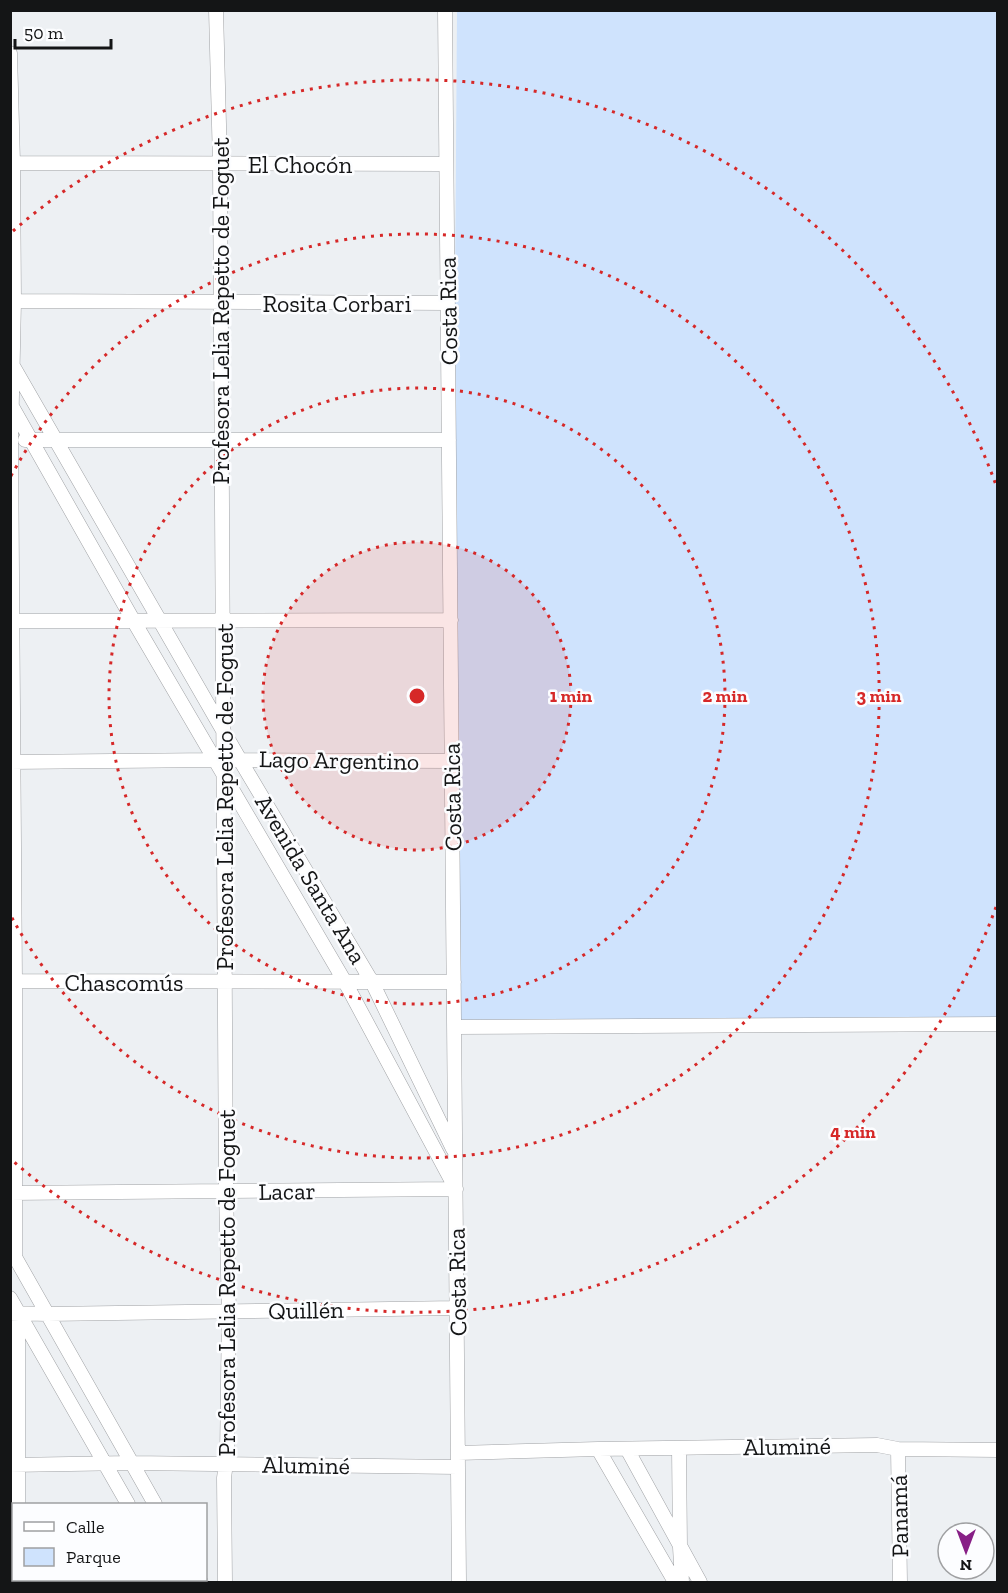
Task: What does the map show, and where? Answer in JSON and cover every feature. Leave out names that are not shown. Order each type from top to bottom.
[{"type":"street","name":"Profesora Lelia Repetto de Foguet","points":[[216,10],[220,163],[223,730],[219,760],[223,774],[229,1312],[227,1455],[224,1478],[225,1582]]},
{"type":"street","name":"Costa Rica","points":[[445,10],[459,1582]]},
{"type":"street","points":[[10,53],[13,1254],[154,1503]]},
{"type":"street","name":"El Chocón","points":[[12,163],[446,164]]},
{"type":"street","name":"Rosita Corbari","points":[[12,301],[448,303]]},
{"type":"street","name":"Avenida Santa Ana","points":[[12,363],[240,760],[372,982],[456,1154]]},
{"type":"street","points":[[11,404],[134,620],[219,760]]},
{"type":"street","points":[[11,440],[449,440]]},
{"type":"street","points":[[11,621],[451,620]]},
{"type":"street","name":"Lago Argentino","points":[[12,762],[452,761]]},
{"type":"street","name":"Avenida Santa Ana","points":[[223,774],[345,982],[456,1189]]},
{"type":"street","name":"Chascomús","points":[[13,981],[454,982]]},
{"type":"street","points":[[454,1027],[998,1024]]},
{"type":"street","name":"Lacar","points":[[13,1193],[456,1189]]},
{"type":"street","points":[[10,1298],[14,1313],[14,1465],[18,1503]]},
{"type":"street","name":"Quillén","points":[[14,1313],[457,1308]]},
{"type":"street","points":[[14,1313],[127,1503]]},
{"type":"street","name":"Aluminé","points":[[14,1465],[458,1460],[598,1449],[878,1445],[898,1449],[998,1450]]},
{"type":"street","points":[[679,1448],[682,1582]]},
{"type":"street","points":[[598,1449],[675,1582]]},
{"type":"street","points":[[627,1449],[700,1582]]},
{"type":"street","name":"Panamá","points":[[898,1449],[900,1582]]},
{"type":"green space","points":[[457,11],[997,11],[997,1023],[459,1023],[454,437]]}]
